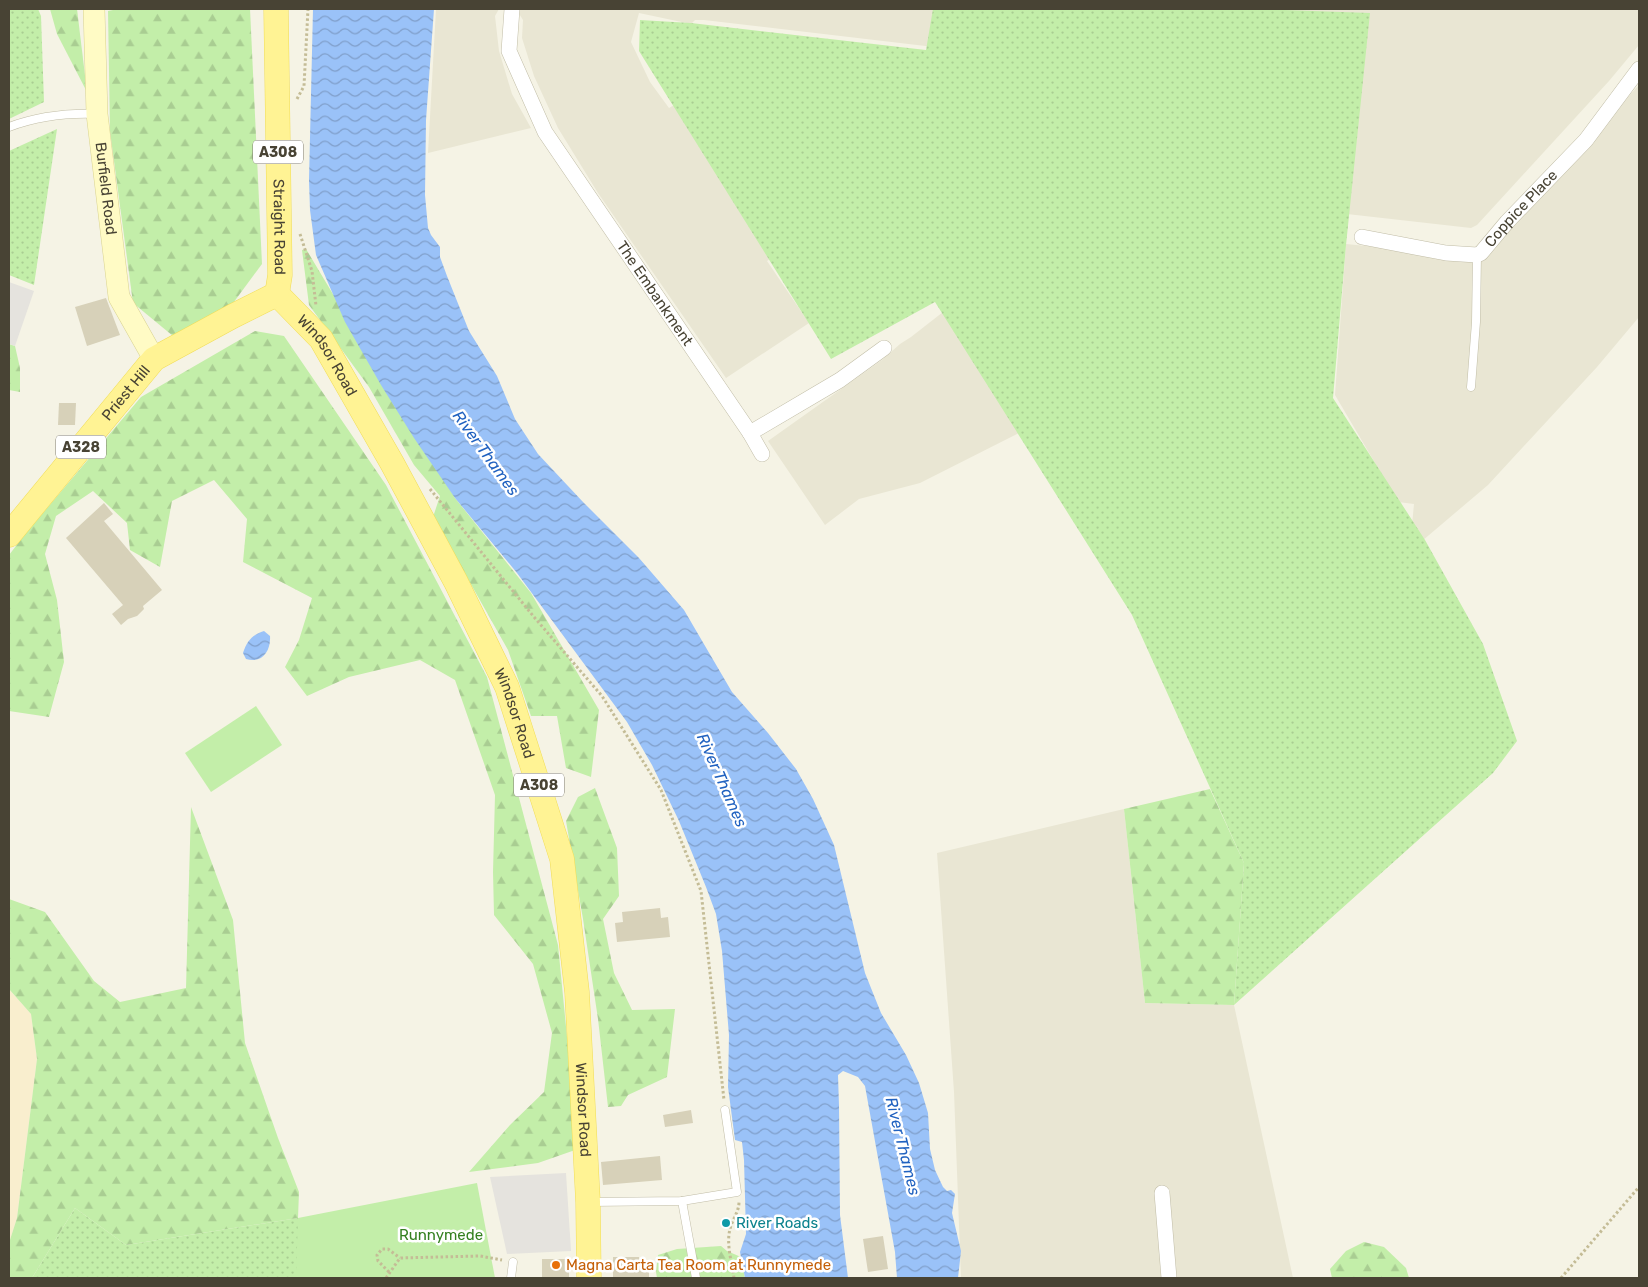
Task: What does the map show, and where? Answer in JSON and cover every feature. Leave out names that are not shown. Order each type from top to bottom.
[{"type":"main road","name":"Burfield Road","points":[[94,9],[97,114],[119,297],[154,359]]},
{"type":"main road","name":"Straight Road","points":[[276,9],[280,275],[277,294]]},
{"type":"main road","name":"Priest Hill","points":[[9,535],[154,359],[277,294]]},
{"type":"main road","name":"Windsor Road","points":[[277,294],[321,339],[456,582],[508,686],[562,859],[577,992],[588,1202],[589,1278]]},
{"type":"street","name":"The Embankment","points":[[512,9],[509,50],[545,132],[750,432],[762,454]]},
{"type":"street","name":"Coppice Place","points":[[1362,238],[1446,253],[1477,255],[1481,253],[1507,222],[1586,140],[1639,69]]},
{"type":"street","points":[[750,432],[840,380],[884,348]]},
{"type":"street","points":[[1162,1192],[1168,1278]]},
{"type":"lane","points":[[9,127],[24,122],[70,114],[97,114]]},
{"type":"lane","points":[[1471,387],[1476,322],[1477,255]]},
{"type":"lane","points":[[588,1202],[682,1201],[737,1192],[725,1110]]},
{"type":"lane","points":[[682,1201],[696,1278]]},
{"type":"lane","points":[[512,1278],[513,1262]]},
{"type":"path","points":[[294,103],[304,86],[308,9]]},
{"type":"path","points":[[299,230],[312,271],[317,314]]},
{"type":"path","points":[[426,484],[534,617],[602,696],[661,790],[701,891],[725,1110]]},
{"type":"path","points":[[1561,1278],[1639,1187]]},
{"type":"path","points":[[734,1278],[729,1236],[730,1227],[740,1205],[737,1192]]},
{"type":"path","points":[[389,1272],[378,1262],[377,1255],[382,1249],[388,1249],[400,1258],[480,1256],[513,1262]]},
{"type":"path","points":[[386,1278],[400,1258]]},
{"type":"shaded area","points":[[436,9],[499,9],[495,16],[499,51],[512,94],[531,128],[428,153]]},
{"type":"shaded area","points":[[520,9],[1035,9],[968,51],[704,20],[695,20],[691,24],[639,13],[631,42],[650,82],[669,108],[710,84],[810,234],[767,261],[809,323],[726,378],[598,193],[558,128],[534,76],[522,38],[523,20],[518,12]]},
{"type":"shaded area","points":[[1188,9],[1639,9],[1639,45],[1609,81],[1477,225],[1471,228],[1347,214]]},
{"type":"shaded area","points":[[1639,85],[1639,317],[1597,367],[1488,485],[1422,541],[1412,525],[1414,504],[1398,502],[1335,395],[1346,244],[1468,256],[1485,251]]},
{"type":"shaded area","points":[[9,282],[34,291],[15,346],[9,344]]},
{"type":"shaded area","points":[[952,305],[1019,433],[920,483],[859,499],[825,525],[768,441],[882,360]]},
{"type":"shaded area","points":[[1124,809],[1145,1003],[1234,1005],[1293,1278],[961,1278],[954,1092],[937,853]]},
{"type":"shaded area","points":[[9,989],[31,1014],[37,1059],[17,1218],[9,1243]]},
{"type":"shaded area","points":[[566,1173],[571,1251],[507,1254],[490,1177]]},
{"type":"green space","points":[[9,9],[38,9],[41,16],[44,102],[9,119]]},
{"type":"green space","points":[[50,9],[77,9],[87,92],[57,34]]},
{"type":"green space","points":[[118,9],[250,9],[262,264],[228,310],[173,336],[133,303],[110,131],[108,11]]},
{"type":"green space","points":[[933,9],[1257,9],[1370,13],[1346,245],[1333,398],[1425,540],[1483,644],[1517,741],[1493,773],[1234,1005],[1244,863],[1132,615],[935,302],[831,359],[639,51],[640,20],[691,23],[926,50]]},
{"type":"green space","points":[[57,129],[34,285],[9,275],[9,151]]},
{"type":"green space","points":[[306,249],[455,498],[531,593],[599,710],[591,777],[566,768],[557,716],[531,716],[508,650],[433,517],[440,496],[414,465],[369,387],[309,305],[302,250]]},
{"type":"green space","points":[[255,331],[284,336],[386,485],[487,677],[558,945],[578,1149],[538,1163],[469,1172],[510,1125],[544,1092],[552,1033],[533,964],[494,915],[495,795],[455,680],[420,660],[349,677],[307,696],[285,667],[299,640],[312,598],[243,562],[247,519],[214,480],[172,501],[160,567],[130,550],[127,523],[93,491],[56,516],[45,554],[57,600],[64,662],[49,717],[9,711],[9,555],[141,397]]},
{"type":"green space","points":[[9,344],[15,346],[20,368],[20,392],[9,390]]},
{"type":"green space","points":[[256,706],[282,745],[211,792],[185,753]]},
{"type":"green space","points":[[595,788],[617,848],[619,896],[603,919],[614,973],[632,1010],[675,1009],[667,1077],[628,1095],[621,1106],[608,1107],[598,1019],[566,821],[578,797]]},
{"type":"green space","points":[[1210,789],[1244,863],[1234,1005],[1145,1003],[1124,809]]},
{"type":"green space","points":[[191,807],[233,920],[245,1043],[299,1192],[298,1218],[126,1245],[75,1208],[32,1278],[9,1278],[9,1243],[17,1218],[37,1059],[31,1014],[9,989],[9,899],[45,912],[94,981],[120,1002],[186,988]]},
{"type":"green space","name":"Runnymede","points":[[477,1183],[495,1278],[296,1278],[298,1218]]},
{"type":"green space","points":[[75,1208],[126,1245],[298,1218],[300,1278],[32,1278]]},
{"type":"green space","points":[[1364,1242],[1384,1247],[1406,1268],[1409,1278],[1332,1278],[1330,1269],[1346,1251]]},
{"type":"green space","points":[[721,1246],[741,1257],[745,1278],[657,1278],[658,1255],[677,1249]]},
{"type":"water","name":"River Thames","points":[[313,9],[434,9],[426,120],[425,195],[428,228],[440,247],[440,257],[469,331],[497,376],[515,419],[538,454],[639,558],[684,610],[732,692],[796,769],[813,799],[834,845],[865,973],[881,1013],[906,1055],[919,1083],[928,1113],[930,1149],[935,1170],[943,1187],[955,1194],[952,1213],[961,1251],[958,1278],[897,1278],[895,1252],[865,1086],[858,1077],[843,1071],[838,1075],[840,1215],[848,1278],[745,1278],[740,1252],[746,1234],[744,1160],[742,1142],[735,1140],[728,1087],[729,1035],[722,951],[716,914],[679,821],[652,765],[627,722],[517,573],[455,498],[414,438],[345,322],[316,255],[310,210]]},
{"type":"water","points":[[264,631],[270,636],[267,651],[257,660],[246,659],[243,653],[246,645],[256,634]]},
{"type":"building","points":[[106,298],[120,335],[87,346],[75,307]]},
{"type":"building","points":[[59,403],[76,403],[75,425],[58,425]]},
{"type":"building","points":[[104,503],[113,514],[104,521],[162,590],[143,606],[144,609],[137,616],[128,619],[121,625],[112,614],[123,605],[66,538]]},
{"type":"building","points":[[660,908],[661,918],[668,917],[670,937],[617,942],[615,923],[623,922],[622,912]]},
{"type":"building","points":[[691,1110],[693,1123],[665,1127],[663,1115]]},
{"type":"building","points":[[660,1156],[662,1180],[603,1185],[601,1162]]},
{"type":"building","points":[[883,1236],[888,1269],[868,1272],[863,1239]]},
{"type":"building","points":[[613,1257],[639,1257],[639,1264],[649,1265],[649,1278],[613,1278]]},
{"type":"building","name":"Magna Carta Tea Room at Runnymede","points":[[542,1259],[569,1259],[569,1278],[542,1278]]},
{"type":"place","name":"River Roads","points":[[726,1223]]},
{"type":"place","name":"Magna Carta Tea Room at Runnymede","points":[[556,1265]]}]
